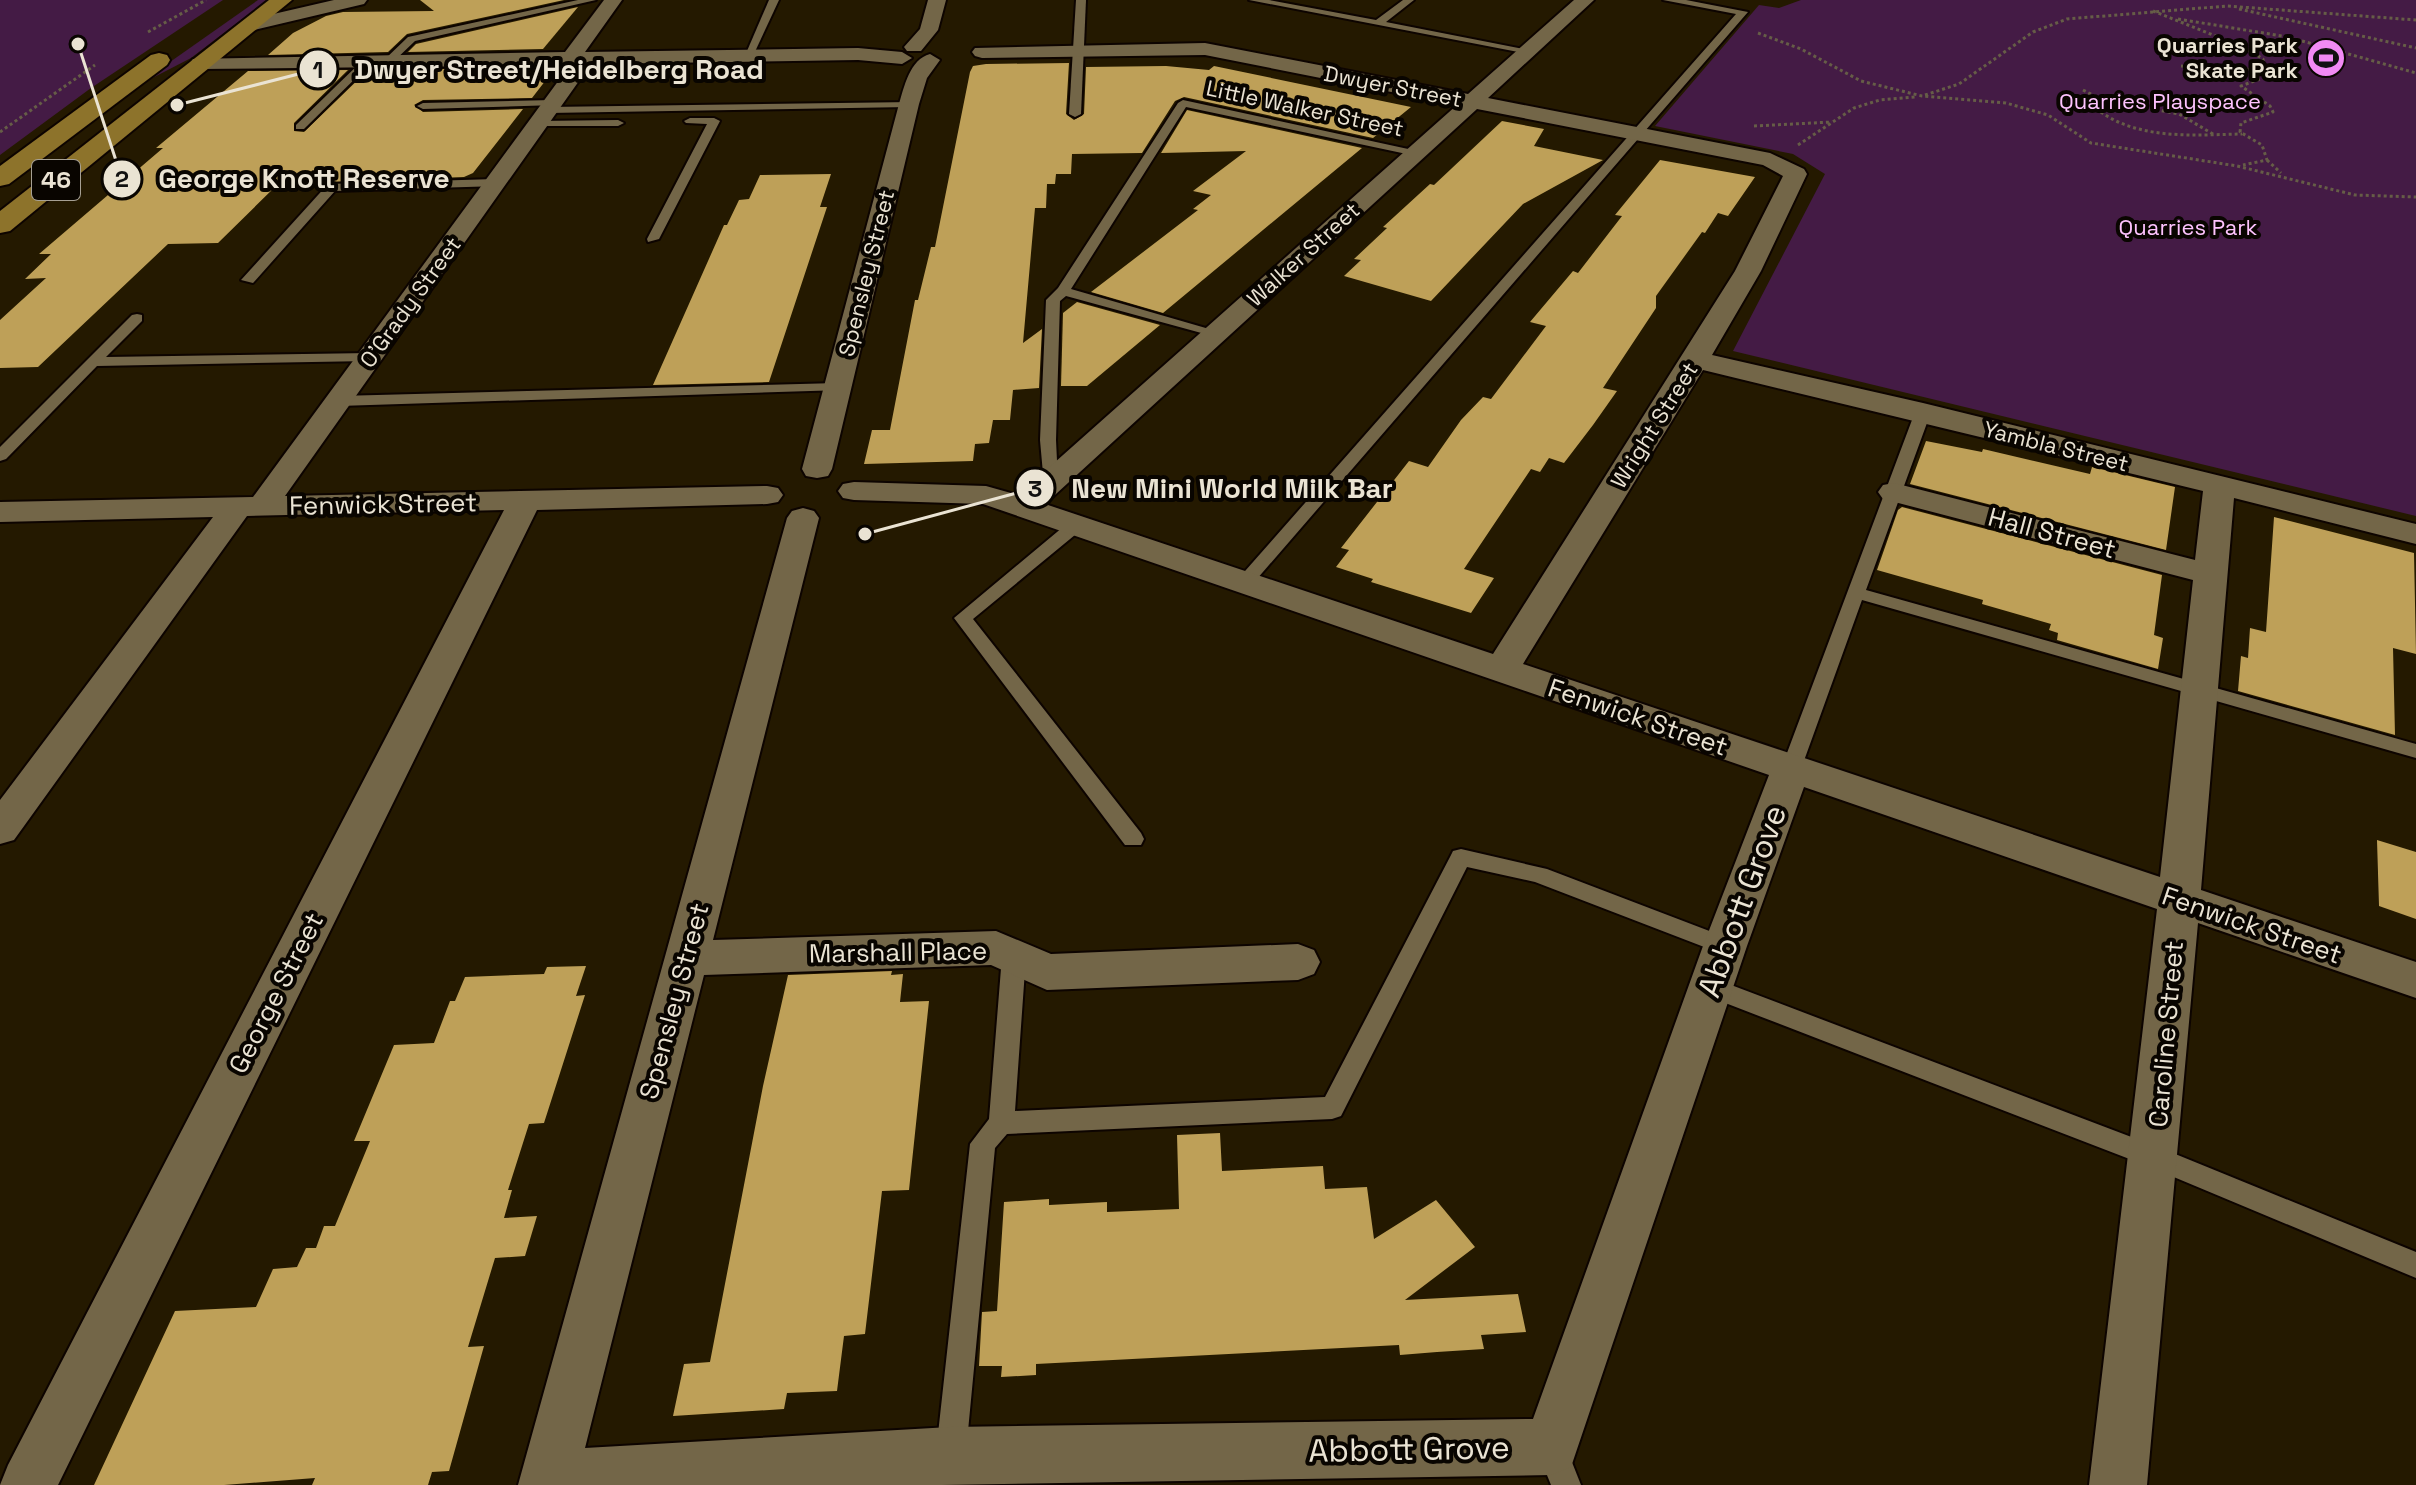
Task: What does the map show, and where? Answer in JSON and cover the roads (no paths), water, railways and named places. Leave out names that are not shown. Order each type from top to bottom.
[{"type":"main road","name":"46","points":[[1,177],[191,53],[250,25],[282,0]]},
{"type":"main road","name":"46","points":[[0,225],[61,176],[191,53]]},
{"type":"main road","points":[[1,177],[61,176]]},
{"type":"street","points":[[250,25],[358,0]]},
{"type":"street","name":"O'Grady Street","points":[[0,829],[249,506],[339,401],[546,113],[613,0]]},
{"type":"street","name":"Spensley Street","points":[[817,469],[909,104],[918,54],[937,0]]},
{"type":"street","name":"Walker Street","points":[[1022,508],[1585,0]]},
{"type":"street","name":"Dwyer Street","points":[[982,52],[1205,49],[1770,160],[1796,174]]},
{"type":"street","points":[[191,53],[378,61],[918,54]]},
{"type":"street","name":"Wright Street","points":[[1501,670],[1748,271],[1796,174]]},
{"type":"street","name":"Yambla Street","points":[[1695,360],[1923,412],[2416,534]]},
{"type":"street","points":[[785,506],[779,480],[817,469],[840,472],[849,477],[854,491]]},
{"type":"street","name":"Caroline Street","points":[[2118,1485],[2154,1157],[2219,487]]},
{"type":"street","name":"Fenwick Street","points":[[0,512],[525,501],[785,506],[832,512],[843,506],[854,491],[968,492],[986,495],[2416,980]]},
{"type":"street","name":"Hall Street","points":[[1894,492],[2210,574]]},
{"type":"street","name":"George Street","points":[[28,1485],[525,501]]},
{"type":"street","name":"Spensley Street","points":[[548,1482],[685,958],[785,506]]},
{"type":"street","name":"Abbott Grove","points":[[548,1482],[933,1466],[1559,1466],[1718,966],[1791,769]]},
{"type":"street","name":"Marshall Place","points":[[685,958],[996,948],[1047,972],[1298,962]]},
{"type":"lane","points":[[300,127],[378,61],[412,39],[591,0]]},
{"type":"lane","points":[[748,56],[774,0]]},
{"type":"lane","points":[[1075,114],[1081,0]]},
{"type":"lane","points":[[1254,0],[1529,51]]},
{"type":"lane","points":[[1378,23],[1409,0]]},
{"type":"lane","points":[[1244,583],[1743,12],[1668,0]]},
{"type":"lane","name":"Little Walker Street","points":[[1063,291],[1183,103],[1416,152]]},
{"type":"lane","points":[[546,113],[909,104]]},
{"type":"lane","points":[[423,106],[714,121],[653,239]]},
{"type":"lane","points":[[248,280],[332,187],[495,183]]},
{"type":"lane","points":[[1050,482],[1048,440],[1053,300],[1063,291],[1216,333]]},
{"type":"lane","points":[[0,456],[137,318]]},
{"type":"lane","points":[[94,362],[370,357]]},
{"type":"lane","points":[[339,401],[838,387]]},
{"type":"lane","points":[[1791,769],[1923,412]]},
{"type":"lane","points":[[1075,526],[963,618],[1133,839]]},
{"type":"lane","points":[[1857,593],[2416,751]]},
{"type":"lane","points":[[1001,1123],[1332,1108],[1461,857],[1539,875],[1718,966],[2154,1157],[2416,1265]]},
{"type":"lane","points":[[933,1466],[983,1144],[1001,1123],[1014,956]]},
{"type":"place","name":"George Knott Reserve","points":[[78,44]]},
{"type":"place","name":"Quarries Park Skate Park","points":[[2326,58]]},
{"type":"place","name":"Dwyer Street/Heidelberg Road","points":[[177,105]]},
{"type":"place","name":"New Mini World Milk Bar","points":[[865,534]]},
{"type":"park label","name":"Quarries Playspace","points":[[2160,101]]},
{"type":"park label","name":"Quarries Park","points":[[2188,227]]}]
